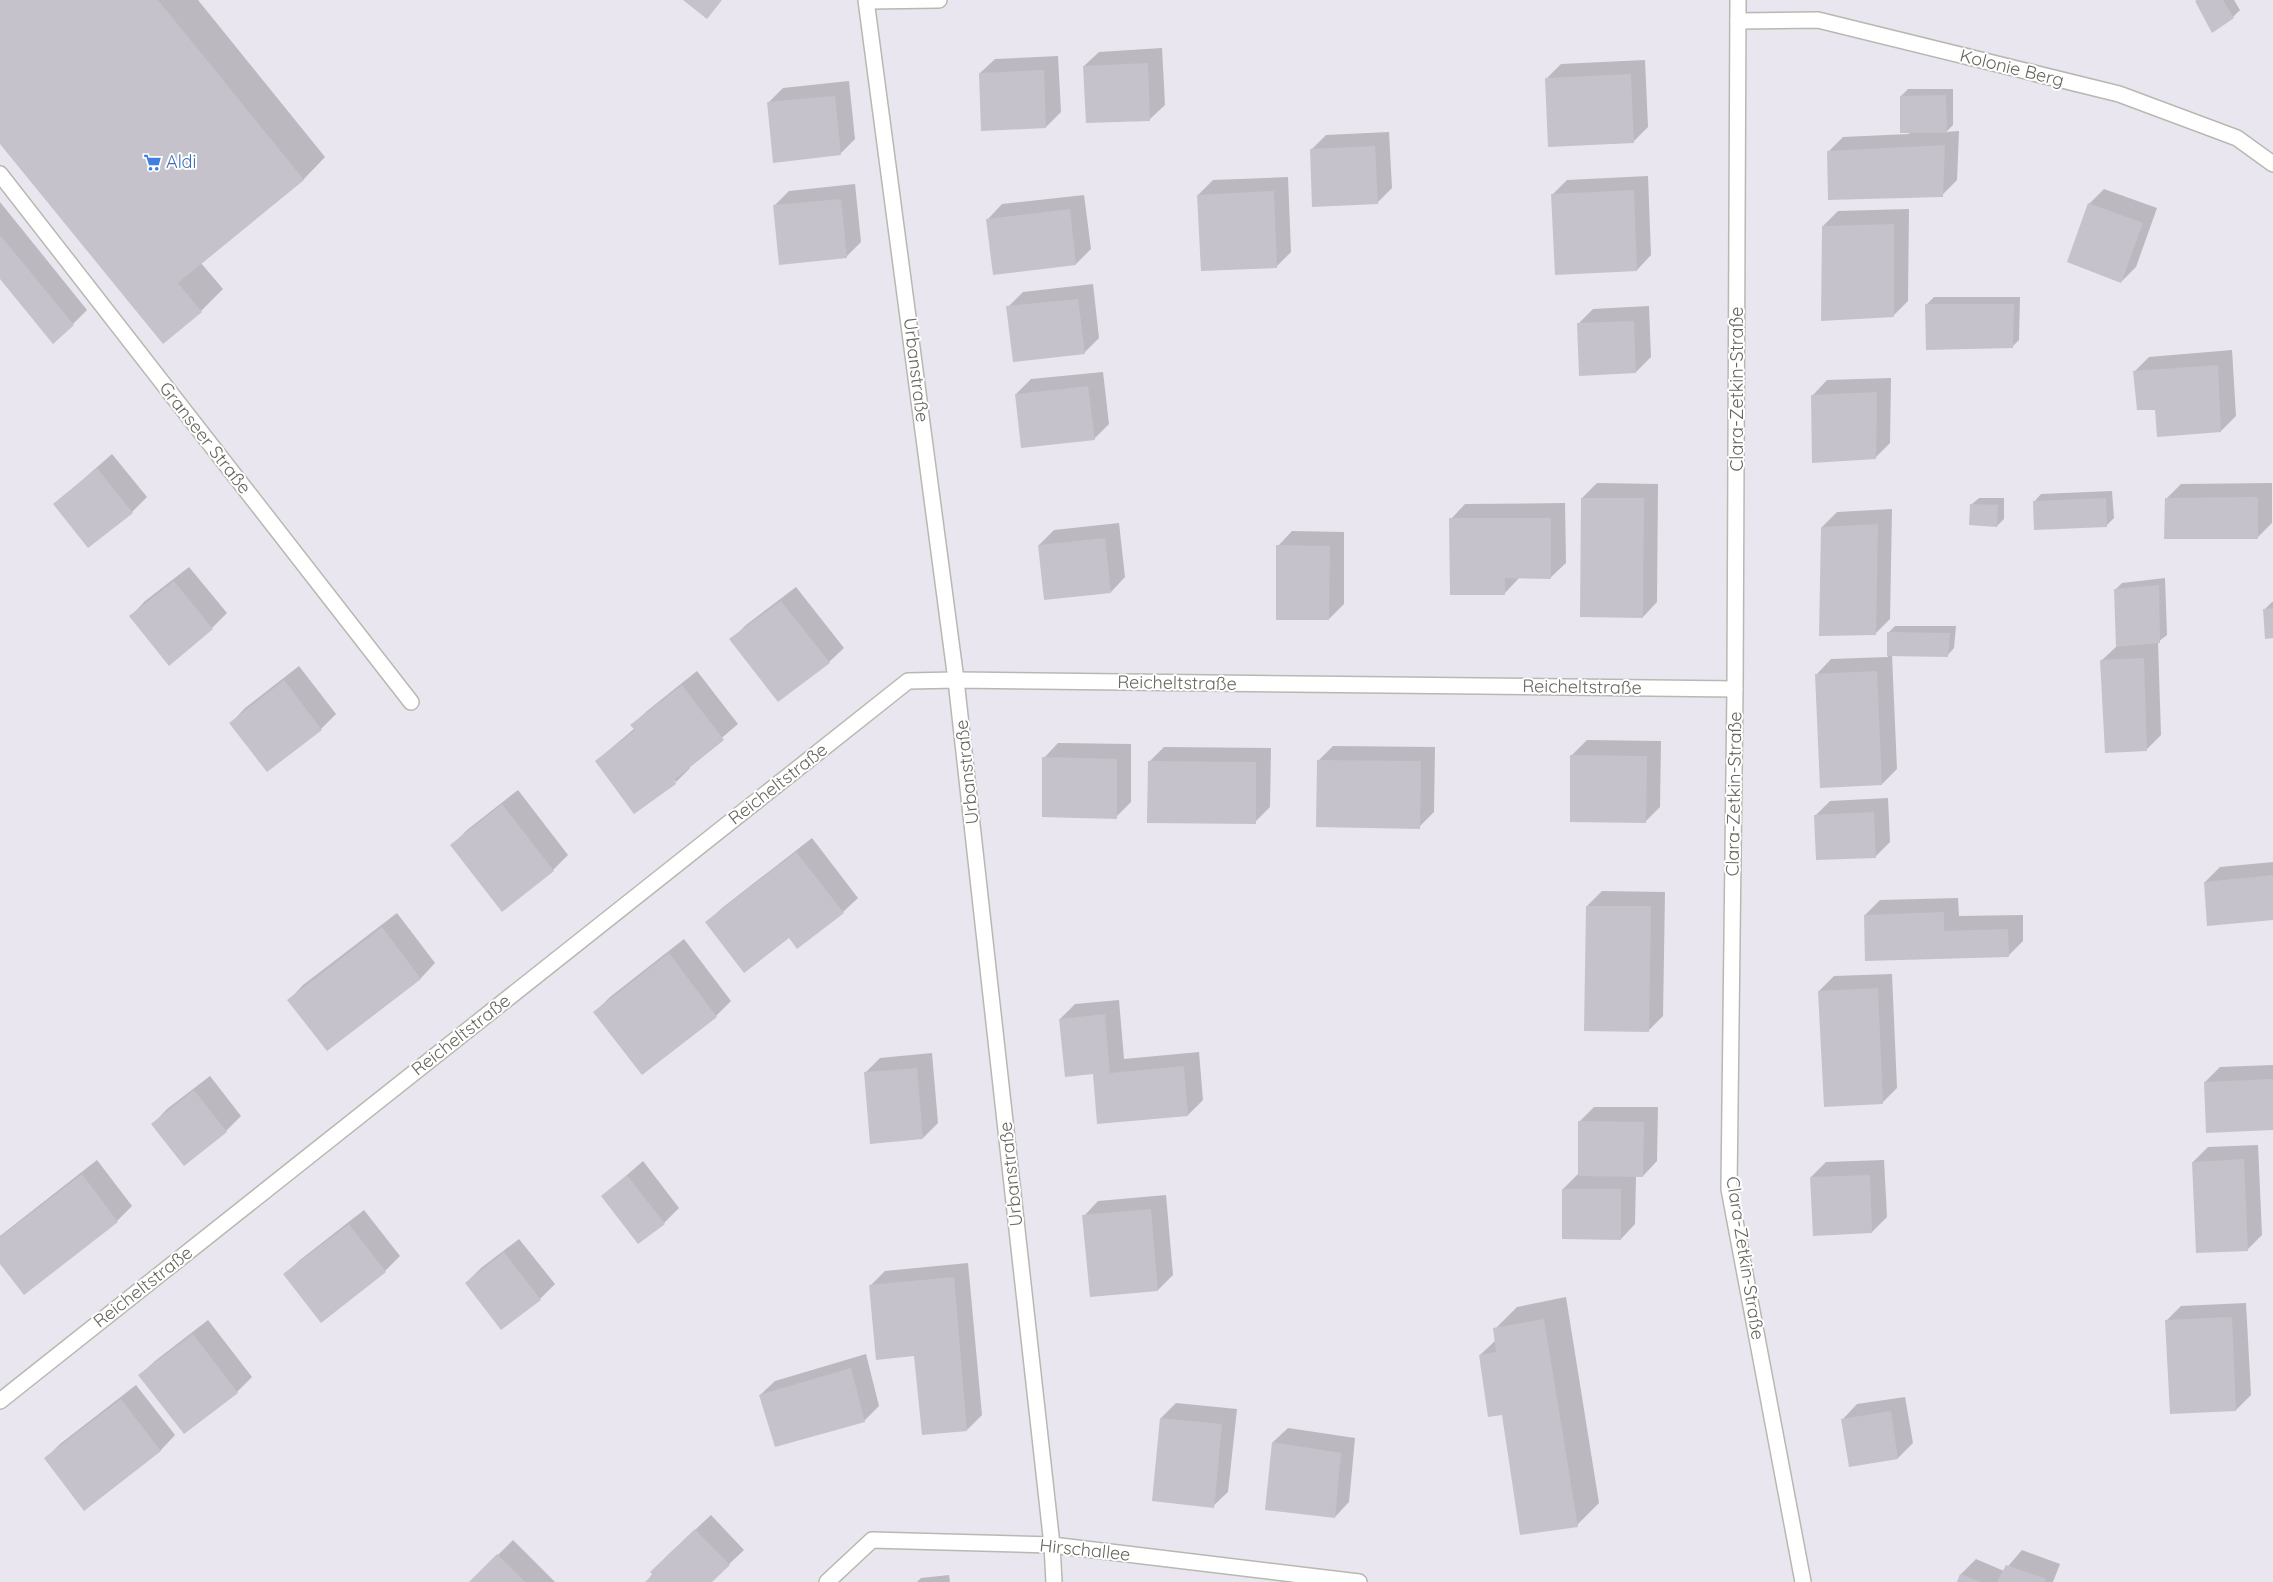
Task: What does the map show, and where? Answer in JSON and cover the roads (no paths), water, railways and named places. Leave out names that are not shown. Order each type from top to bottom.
[{"type":"street","points":[[867,1],[939,0]]},
{"type":"street","name":"Clara-Zetkin-Straße","points":[[1738,0],[1735,689],[1730,1189],[1803,1582]]},
{"type":"street","name":"Urbanstraße","points":[[867,1],[956,680],[1052,1545],[1054,1582]]},
{"type":"street","name":"Kolonie Berg","points":[[1738,20],[1818,20],[2119,94],[2237,138],[2273,164]]},
{"type":"street","name":"Granseer Straße","points":[[0,174],[410,702]]},
{"type":"street","name":"Reicheltstraße","points":[[0,1401],[908,681],[1735,689]]},
{"type":"street","name":"Hirschallee","points":[[827,1582],[872,1540],[1052,1545],[1359,1582]]},
{"type":"place","name":"Aldi","points":[[152,162]]}]
